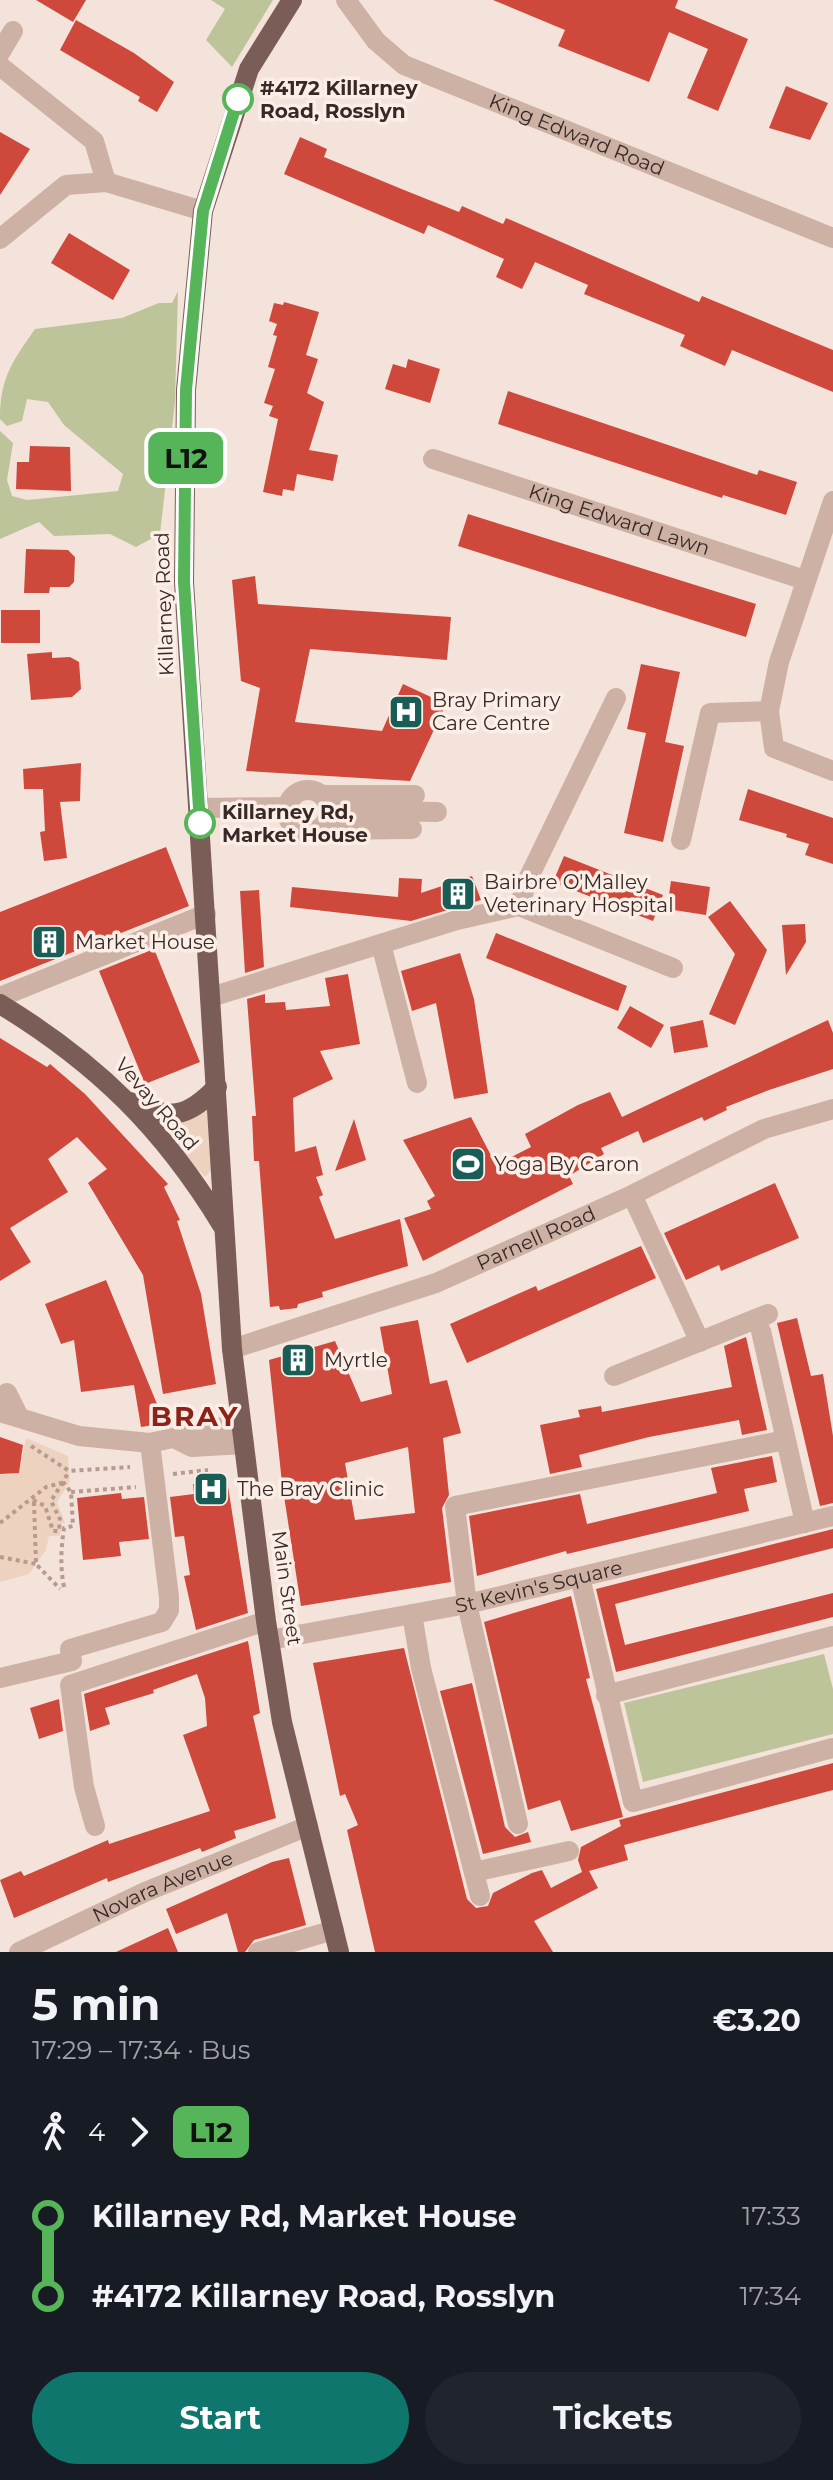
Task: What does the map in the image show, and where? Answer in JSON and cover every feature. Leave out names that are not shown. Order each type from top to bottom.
[{"type":"main road","name":"Killarney Road","points":[[222,1225],[217,1087],[184,582],[186,390],[203,211],[249,69],[292,0]]},
{"type":"main road","name":"Vevay Road","points":[[0,1004],[85,1060],[126,1101],[201,1191],[222,1225]]},
{"type":"main road","points":[[126,1101],[160,1114],[174,1115],[195,1107],[217,1087]]},
{"type":"main road","name":"Main Street","points":[[222,1225],[242,1434],[282,1722],[339,1952]]},
{"type":"street","name":"King Edward Road","points":[[346,0],[376,41],[404,65],[833,238]]},
{"type":"street","points":[[0,53],[13,31]]},
{"type":"street","points":[[0,66],[94,141],[106,182]]},
{"type":"street","points":[[0,239],[66,185],[106,182],[203,211]]},
{"type":"street","name":"King Edward Lawn","points":[[433,459],[805,580]]},
{"type":"street","points":[[833,501],[779,662],[769,711],[774,748],[833,771]]},
{"type":"street","points":[[519,906],[528,879],[616,698]]},
{"type":"street","points":[[681,840],[710,713],[769,711]]},
{"type":"street","points":[[412,829],[297,828],[288,817],[288,807],[292,798],[303,791],[325,803],[437,812]]},
{"type":"street","points":[[325,803],[415,795]]},
{"type":"street","points":[[317,830],[327,820],[325,803]]},
{"type":"street","points":[[199,808],[288,807]]},
{"type":"street","points":[[211,997],[457,920],[519,906],[673,968]]},
{"type":"street","points":[[0,997],[206,914]]},
{"type":"street","points":[[381,944],[417,1083]]},
{"type":"street","name":"Parnell Road","points":[[232,1349],[436,1283],[632,1195],[764,1129],[833,1109]]},
{"type":"street","points":[[632,1195],[700,1342]]},
{"type":"street","points":[[614,1376],[700,1342],[765,1323],[785,1440],[805,1523]]},
{"type":"street","points":[[9,1407],[79,1436],[150,1443],[178,1440],[192,1447],[242,1434]]},
{"type":"street","points":[[518,1824],[467,1604],[455,1506],[785,1440]]},
{"type":"street","points":[[0,1678],[72,1661],[70,1649],[162,1622],[169,1610],[169,1597],[150,1443]]},
{"type":"street","name":"St Kevin's Square","points":[[95,1826],[84,1787],[70,1685],[268,1630],[412,1614],[467,1604],[833,1516]]},
{"type":"street","points":[[580,1577],[633,1802],[833,1748]]},
{"type":"street","points":[[412,1614],[421,1668],[480,1896]]},
{"type":"street","points":[[606,1695],[833,1637]]},
{"type":"street","name":"Novara Avenue","points":[[19,1952],[145,1892],[308,1826]]},
{"type":"street","points":[[474,1872],[569,1851]]},
{"type":"street","points":[[258,1952],[334,1930]]},
{"type":"path","points":[[25,1442],[69,1471],[51,1501],[60,1519],[59,1531],[53,1531],[45,1506],[33,1500]]},
{"type":"path","points":[[0,1557],[36,1564],[62,1588],[60,1562],[64,1528],[73,1526],[71,1492],[63,1482]]},
{"type":"path","points":[[0,1523],[46,1487],[63,1482]]},
{"type":"path","points":[[71,1492],[142,1487]]},
{"type":"path","points":[[33,1500],[36,1564]]},
{"type":"green space","points":[[211,0],[273,0],[232,67],[206,40],[225,9]]},
{"type":"green space","points":[[178,291],[175,401],[160,534],[136,547],[110,534],[54,536],[39,522],[0,539],[0,431],[13,443],[7,480],[12,496],[27,500],[118,491],[123,474],[64,425],[48,402],[27,399],[22,421],[7,426],[0,419],[5,381],[35,329],[122,318],[159,303],[172,303]]},
{"type":"green space","points":[[824,1654],[833,1689],[833,1734],[643,1782],[624,1703]]},
{"type":"shaded area","points":[[208,1105],[211,1171],[205,1177],[151,1119]]},
{"type":"shaded area","points":[[26,1438],[68,1456],[70,1481],[57,1502],[65,1523],[62,1523],[60,1536],[49,1536],[46,1550],[29,1574],[0,1582],[0,1475],[19,1472]]},
{"type":"building","points":[[36,0],[86,0],[73,22]]},
{"type":"building","points":[[493,0],[678,0],[675,8],[748,39],[718,111],[687,98],[708,49],[669,32],[649,82],[558,46],[565,30]]},
{"type":"building","points":[[76,20],[134,53],[174,82],[157,112],[138,101],[140,97],[60,50]]},
{"type":"building","points":[[786,86],[828,103],[810,140],[769,128]]},
{"type":"building","points":[[0,132],[30,149],[0,195]]},
{"type":"building","points":[[300,137],[327,149],[324,157],[459,212],[462,206],[503,224],[506,218],[699,302],[702,296],[833,350],[833,392],[732,350],[725,366],[680,346],[685,335],[584,294],[588,285],[535,262],[522,289],[496,277],[504,259],[428,225],[424,234],[284,174]]},
{"type":"building","points":[[69,233],[130,270],[113,300],[51,263]]},
{"type":"building","points":[[284,302],[319,312],[306,355],[318,359],[307,393],[324,402],[309,450],[338,455],[333,481],[297,474],[294,491],[283,489],[282,496],[263,492],[278,419],[269,416],[273,406],[264,403],[275,369],[268,367],[277,336],[273,335],[277,324],[269,321],[274,303],[283,305]]},
{"type":"building","points":[[408,359],[440,369],[430,403],[385,389],[393,364],[406,368]]},
{"type":"building","points":[[508,391],[757,475],[759,470],[797,482],[786,515],[723,495],[722,498],[498,424]]},
{"type":"building","points":[[30,446],[70,447],[71,491],[16,489],[17,462],[29,462]]},
{"type":"building","points":[[468,514],[756,604],[746,637],[458,546]]},
{"type":"building","points":[[26,549],[68,550],[75,557],[74,582],[69,587],[50,587],[49,593],[24,593]]},
{"type":"building","points":[[255,576],[258,604],[451,617],[447,660],[310,649],[295,722],[382,731],[403,684],[446,704],[410,781],[246,771],[260,688],[241,681],[232,580]]},
{"type":"building","points":[[1,610],[40,610],[40,643],[1,643]]},
{"type":"building","points":[[52,652],[52,658],[70,657],[79,662],[81,689],[72,697],[31,700],[27,654]]},
{"type":"building","points":[[641,664],[680,672],[665,742],[684,746],[663,842],[624,833],[646,733],[627,729]]},
{"type":"building","points":[[81,763],[80,801],[60,802],[67,858],[44,861],[40,832],[45,831],[43,789],[24,789],[23,769]]},
{"type":"building","points":[[748,789],[833,818],[833,864],[805,855],[809,844],[739,820]]},
{"type":"building","name":"Market House","points":[[166,847],[189,906],[0,981],[0,912]]},
{"type":"building","points":[[564,856],[663,895],[653,921],[553,882]]},
{"type":"building","points":[[472,876],[481,900],[411,921],[290,907],[292,887],[398,897],[399,878],[422,879],[421,893]]},
{"type":"building","points":[[671,881],[710,887],[706,915],[667,909]]},
{"type":"building","points":[[259,890],[264,967],[245,973],[240,891]]},
{"type":"building","points":[[730,901],[767,950],[735,1025],[709,1014],[735,954],[708,917]]},
{"type":"building","points":[[805,924],[806,942],[786,975],[782,925]]},
{"type":"building","points":[[496,933],[627,986],[618,1011],[486,958]]},
{"type":"building","points":[[154,949],[200,1062],[145,1084],[99,971]]},
{"type":"building","points":[[460,953],[474,999],[488,1093],[454,1099],[436,1003],[412,1011],[401,971]]},
{"type":"building","points":[[348,974],[360,1044],[320,1051],[333,1079],[293,1098],[295,1152],[316,1146],[323,1175],[316,1177],[323,1195],[319,1197],[335,1239],[400,1219],[408,1266],[322,1292],[323,1297],[298,1304],[297,1308],[280,1310],[279,1306],[270,1307],[259,1161],[254,1161],[252,1116],[256,1116],[247,999],[265,994],[265,1003],[285,1002],[286,1010],[330,1006],[325,978]]},
{"type":"building","points":[[630,1006],[664,1025],[651,1048],[617,1028]]},
{"type":"building","points":[[703,1020],[708,1047],[674,1053],[670,1027]]},
{"type":"building","points":[[828,1020],[833,1033],[833,1069],[769,1090],[726,1107],[727,1110],[704,1121],[702,1117],[643,1143],[638,1131],[601,1148],[604,1154],[569,1176],[573,1184],[423,1261],[404,1218],[431,1209],[427,1201],[435,1196],[403,1140],[471,1117],[496,1165],[531,1147],[525,1134],[578,1105],[610,1092],[622,1117]]},
{"type":"building","points":[[0,1038],[47,1067],[50,1064],[85,1094],[168,1184],[164,1187],[180,1220],[177,1221],[201,1294],[216,1384],[163,1394],[143,1275],[88,1183],[107,1169],[77,1137],[48,1159],[68,1192],[10,1228],[31,1262],[0,1281]]},
{"type":"building","points":[[354,1119],[366,1160],[335,1171]]},
{"type":"building","points":[[775,1183],[799,1238],[721,1271],[719,1265],[686,1280],[664,1233]]},
{"type":"building","points":[[641,1246],[656,1278],[467,1363],[450,1324],[536,1286],[538,1291]]},
{"type":"building","points":[[106,1280],[157,1404],[160,1424],[141,1427],[134,1385],[81,1392],[74,1340],[61,1344],[45,1304]]},
{"type":"building","points":[[797,1318],[811,1376],[823,1374],[833,1436],[833,1503],[820,1506],[777,1323]]},
{"type":"building","points":[[418,1320],[430,1384],[447,1380],[461,1433],[443,1438],[449,1495],[442,1508],[451,1582],[301,1606],[282,1483],[269,1360],[335,1341],[361,1402],[392,1394],[380,1327]],"holes":[[[408,1447],[415,1513],[355,1520],[345,1463]]]},
{"type":"building","points":[[746,1337],[767,1430],[742,1435],[739,1420],[649,1437],[579,1455],[582,1467],[550,1474],[540,1425],[580,1417],[578,1410],[601,1406],[602,1412],[732,1387],[724,1346]]},
{"type":"building","points":[[0,1437],[23,1445],[19,1473],[0,1474]]},
{"type":"building","points":[[772,1456],[777,1482],[744,1489],[749,1511],[567,1554],[566,1551],[477,1576],[469,1516],[580,1494],[587,1524],[717,1493],[711,1468]]},
{"type":"building","points":[[227,1480],[248,1613],[196,1630],[184,1576],[190,1575],[184,1536],[175,1537],[170,1497],[194,1494],[193,1484]]},
{"type":"building","points":[[121,1493],[122,1499],[144,1497],[149,1539],[119,1542],[121,1556],[83,1560],[77,1498]]},
{"type":"building","points":[[833,1529],[833,1548],[615,1604],[625,1645],[833,1593],[833,1617],[616,1672],[596,1589]]},
{"type":"building","points":[[571,1596],[590,1678],[586,1679],[623,1817],[571,1831],[560,1800],[528,1810],[484,1622]]},
{"type":"building","points":[[248,1641],[260,1713],[253,1716],[276,1818],[234,1831],[236,1838],[202,1852],[200,1848],[108,1882],[107,1878],[14,1918],[0,1880],[21,1871],[24,1876],[108,1840],[109,1844],[210,1811],[183,1735],[207,1726],[205,1698],[197,1674],[153,1690],[154,1693],[105,1708],[110,1724],[90,1731],[84,1694]]},
{"type":"building","points":[[404,1648],[467,1899],[476,1908],[488,1906],[493,1893],[532,1873],[542,1870],[551,1888],[582,1872],[578,1860],[581,1847],[621,1826],[619,1820],[833,1763],[833,1790],[624,1845],[628,1860],[589,1871],[598,1888],[534,1921],[553,1952],[375,1952],[347,1830],[358,1825],[345,1794],[340,1796],[313,1663]]},
{"type":"building","points":[[472,1683],[505,1827],[515,1837],[528,1832],[531,1842],[483,1854],[440,1691]]},
{"type":"building","points":[[59,1699],[63,1731],[39,1739],[30,1708]]},
{"type":"building","points":[[289,1858],[306,1925],[254,1940],[245,1952],[238,1952],[227,1913],[176,1934],[166,1909],[272,1862]]},
{"type":"building","points":[[168,1928],[178,1952],[116,1952]]},
{"type":"bus line","name":"L12","points":[[200,823],[184,582],[186,390],[203,211],[238,99]]},
{"type":"place","name":"#4172 Killarney Road, Rosslyn","points":[[238,99]]},
{"type":"place","name":"Bray Primary Care Centre","points":[[406,712]]},
{"type":"place","name":"Killarney Rd, Market House","points":[[200,823]]},
{"type":"place","name":"Bairbre O'Malley Veterinary Hospital","points":[[458,894]]},
{"type":"place","name":"Market House","points":[[49,942]]},
{"type":"place","name":"Yoga By Caron","points":[[468,1164]]},
{"type":"place","name":"Myrtle","points":[[298,1360]]},
{"type":"place","name":"The Bray Clinic","points":[[211,1489]]},
{"type":"district","name":"BRAY","points":[[195,1416]]}]
